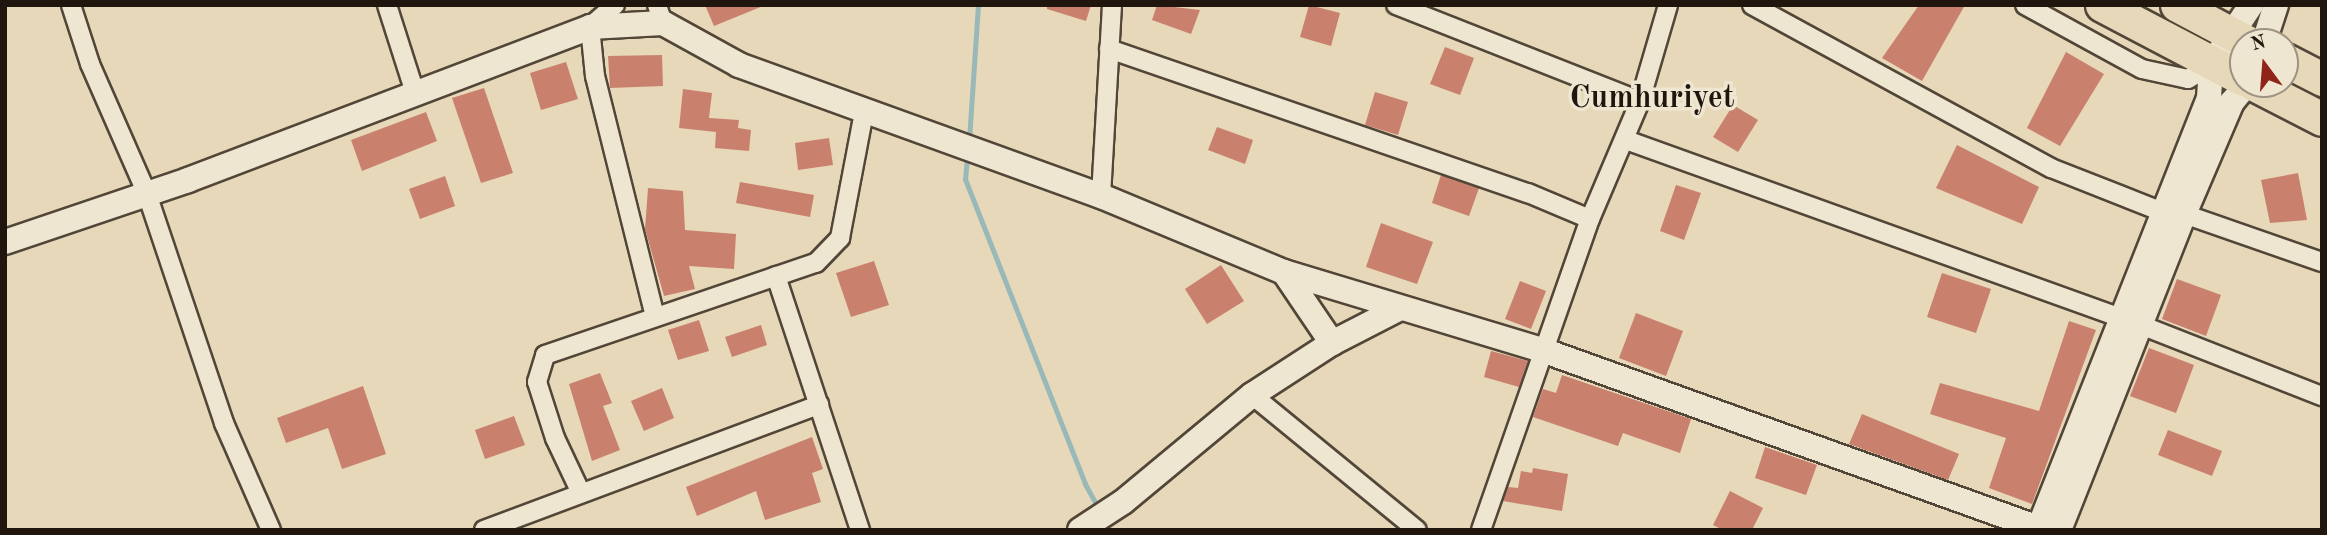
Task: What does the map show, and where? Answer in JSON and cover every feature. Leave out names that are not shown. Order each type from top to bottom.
[{"type":"highway","points":[[2102,5],[2229,73]]},
{"type":"highway","points":[[2177,5],[2229,33]]},
{"type":"highway","points":[[2299,67],[2322,79]]},
{"type":"highway","points":[[2281,98],[2322,119]]},
{"type":"street","points":[[71,5],[90,64],[147,194],[224,423],[271,530]]},
{"type":"street","points":[[387,5],[415,93]]},
{"type":"street","points":[[590,27],[615,5]]},
{"type":"street","points":[[1101,196],[1112,5]]},
{"type":"street","points":[[1396,5],[1640,101]]},
{"type":"street","points":[[1481,530],[1590,219],[1626,140],[1640,101],[1668,5]]},
{"type":"street","points":[[1752,5],[2051,168],[2175,214],[2322,261]]},
{"type":"street","points":[[2025,5],[2142,69],[2188,79],[2211,65],[2229,47]]},
{"type":"street","points":[[2242,28],[2251,5]]},
{"type":"street","points":[[2269,28],[2276,5]]},
{"type":"street","points":[[5,242],[147,194],[590,27],[660,14],[739,65],[942,142],[1101,196],[1284,272],[1545,351],[2045,529],[2175,214],[2235,98]]},
{"type":"street","points":[[590,27],[595,76],[655,316]]},
{"type":"street","points":[[1109,49],[1528,193],[1590,219]]},
{"type":"street","points":[[2175,214],[2209,97],[2211,65]]},
{"type":"street","points":[[581,493],[555,438],[537,382],[542,360],[568,345],[816,263],[840,238],[864,112]]},
{"type":"street","points":[[1626,140],[2129,322],[2322,396]]},
{"type":"street","points":[[1284,272],[1332,342]]},
{"type":"street","points":[[776,276],[860,530]]},
{"type":"street","points":[[1084,527],[1123,502],[1252,395],[1332,342],[1400,308]]},
{"type":"street","points":[[1252,395],[1417,530]]},
{"type":"street","points":[[484,530],[819,405]]},
{"type":"building","points":[[705,5],[763,5],[763,6],[714,26]]},
{"type":"building","points":[[1047,5],[1091,5],[1086,21],[1047,9]]},
{"type":"building","points":[[1157,5],[1200,10],[1191,34],[1152,20]]},
{"type":"building","points":[[1309,5],[1340,13],[1331,46],[1300,37]]},
{"type":"building","points":[[1919,5],[1965,5],[1922,81],[1882,58]]},
{"type":"building","points":[[1445,47],[1474,58],[1460,95],[1430,84]]},
{"type":"building","points":[[2066,52],[2104,74],[2060,146],[2027,128]]},
{"type":"building","points":[[662,55],[663,86],[610,88],[608,56]]},
{"type":"building","points":[[566,62],[578,99],[541,110],[530,73]]},
{"type":"building","points":[[484,88],[513,173],[481,183],[452,98]]},
{"type":"building","points":[[683,89],[712,93],[709,118],[739,120],[738,128],[751,130],[749,151],[715,148],[716,132],[679,128]]},
{"type":"building","points":[[1375,92],[1408,102],[1398,135],[1365,125]]},
{"type":"building","points":[[1733,105],[1758,120],[1738,152],[1713,137]]},
{"type":"building","points":[[426,112],[437,141],[362,171],[351,140]]},
{"type":"building","points":[[1217,127],[1253,140],[1245,164],[1208,150]]},
{"type":"building","points":[[829,138],[833,165],[798,170],[795,143]]},
{"type":"building","points":[[1957,145],[2039,187],[2022,224],[1936,188]]},
{"type":"building","points":[[2298,173],[2307,220],[2270,223],[2261,180]]},
{"type":"building","points":[[1441,175],[1479,188],[1469,216],[1432,203]]},
{"type":"building","points":[[445,176],[455,206],[420,219],[409,189]]},
{"type":"building","points":[[740,182],[814,195],[810,217],[736,203]]},
{"type":"building","points":[[1676,185],[1701,193],[1684,240],[1660,231]]},
{"type":"building","points":[[648,188],[683,191],[685,230],[736,234],[734,269],[689,266],[695,289],[664,296],[645,229]]},
{"type":"building","points":[[1381,223],[1433,242],[1417,284],[1366,267]]},
{"type":"building","points":[[874,261],[889,305],[851,317],[836,273]]},
{"type":"building","points":[[1221,265],[1244,301],[1207,324],[1185,289]]},
{"type":"building","points":[[1942,273],[1991,289],[1976,333],[1927,317]]},
{"type":"building","points":[[2177,279],[2221,295],[2206,336],[2162,319]]},
{"type":"building","points":[[1520,281],[1546,291],[1531,329],[1505,319]]},
{"type":"building","points":[[1636,313],[1683,331],[1666,376],[1619,358]]},
{"type":"building","points":[[699,320],[709,351],[678,360],[668,330]]},
{"type":"building","points":[[2069,321],[2096,330],[2032,504],[1989,488],[2006,438],[1930,414],[1940,383],[2039,411]]},
{"type":"building","points":[[761,325],[767,345],[732,357],[725,337]]},
{"type":"building","points":[[2149,348],[2194,365],[2176,413],[2130,396]]},
{"type":"building","points":[[1491,351],[1528,361],[1519,387],[1484,377]]},
{"type":"building","points":[[600,373],[612,403],[603,406],[620,450],[592,461],[569,384]]},
{"type":"building","points":[[1562,375],[1691,419],[1680,453],[1623,433],[1618,446],[1533,417],[1543,389],[1556,393]]},
{"type":"building","points":[[363,386],[386,454],[342,469],[328,428],[286,443],[277,418]]},
{"type":"building","points":[[662,388],[674,418],[644,431],[631,401]]},
{"type":"building","points":[[1862,414],[1959,454],[1948,480],[1849,444]]},
{"type":"building","points":[[514,416],[525,445],[485,459],[475,430]]},
{"type":"building","points":[[2168,430],[2222,451],[2212,476],[2158,455]]},
{"type":"building","points":[[812,437],[823,469],[812,473],[821,502],[765,520],[756,491],[697,516],[686,487]]},
{"type":"building","points":[[1765,447],[1817,465],[1806,495],[1755,478]]},
{"type":"building","points":[[1533,468],[1568,474],[1562,511],[1503,501],[1508,487],[1518,488],[1521,471],[1532,473]]},
{"type":"building","points":[[1730,491],[1763,508],[1752,530],[1723,530],[1713,525]]},
{"type":"waterway","points":[[969,140],[978,5]]},
{"type":"waterway","points":[[967,157],[965,179],[1085,484],[1099,509]]},
{"type":"district","name":"Cumhuriyet","points":[[1652,99]]}]
